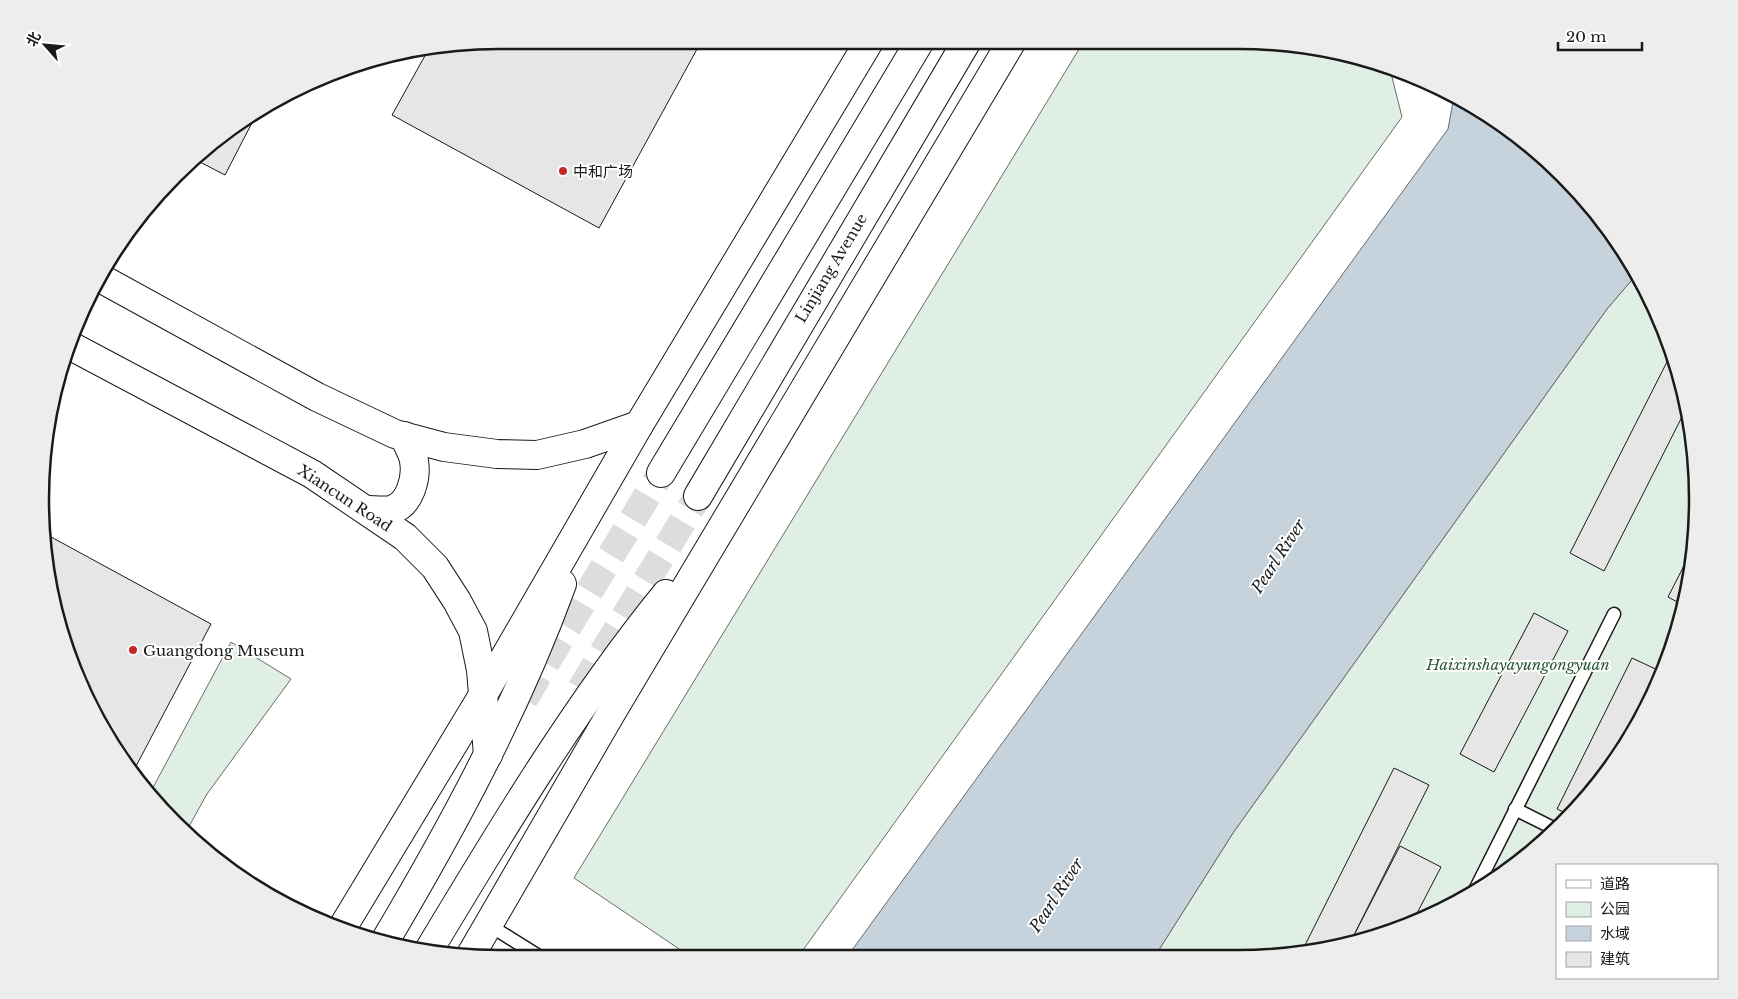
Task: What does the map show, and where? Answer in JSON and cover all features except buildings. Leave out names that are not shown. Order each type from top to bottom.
[{"type":"main road","points":[[345,923],[483,695],[638,425],[865,49]]},
{"type":"main road","points":[[661,473],[915,49]]},
{"type":"main road","name":"Linjiang Avenue","points":[[698,496],[962,49]]},
{"type":"main road","points":[[474,949],[613,710],[1007,49]]},
{"type":"main road","points":[[105,281],[317,397],[404,436],[444,447],[497,454],[537,455],[585,444],[638,425]]},
{"type":"main road","name":"Xiancun Road","points":[[75,348],[312,474],[405,537],[429,561],[458,601],[473,631],[483,695],[488,755]]},
{"type":"main road","points":[[367,510],[391,510],[403,502],[411,490],[415,477],[414,460],[404,436]]},
{"type":"main road","points":[[432,945],[480,865],[608,669],[728,519]]},
{"type":"main road","points":[[388,936],[436,855],[488,755],[540,643],[581,526]]},
{"type":"lane","points":[[1480,880],[1614,614]]},
{"type":"lane","points":[[1515,810],[1549,826]]},
{"type":"lane","points":[[489,925],[529,950]]},
{"type":"green space","points":[[1079,49],[1268,50],[1326,57],[1392,76],[1402,117],[803,950],[681,950],[574,878]]},
{"type":"green space","name":"Haixinshayayungongyuan","points":[[1632,280],[1655,327],[1674,383],[1685,441],[1689,500],[1685,558],[1674,616],[1655,672],[1643,699],[1613,750],[1577,797],[1536,838],[1513,857],[1464,890],[1411,916],[1355,935],[1297,946],[1238,950],[1159,950],[1233,833],[1607,309]]},
{"type":"green space","points":[[231,642],[291,679],[207,794],[189,826],[153,787]]},
{"type":"water","name":"Pearl River","points":[[1453,103],[1513,142],[1536,161],[1577,202],[1596,225],[1632,280],[1607,309],[1233,833],[1159,950],[852,950],[1448,129]]},
{"type":"tunnel","points":[[524,699],[661,473]]},
{"type":"tunnel","points":[[581,689],[698,496]]},
{"type":"place","name":"中和广场","points":[[563,171]]},
{"type":"place","name":"Guangdong Museum","points":[[133,650]]}]
